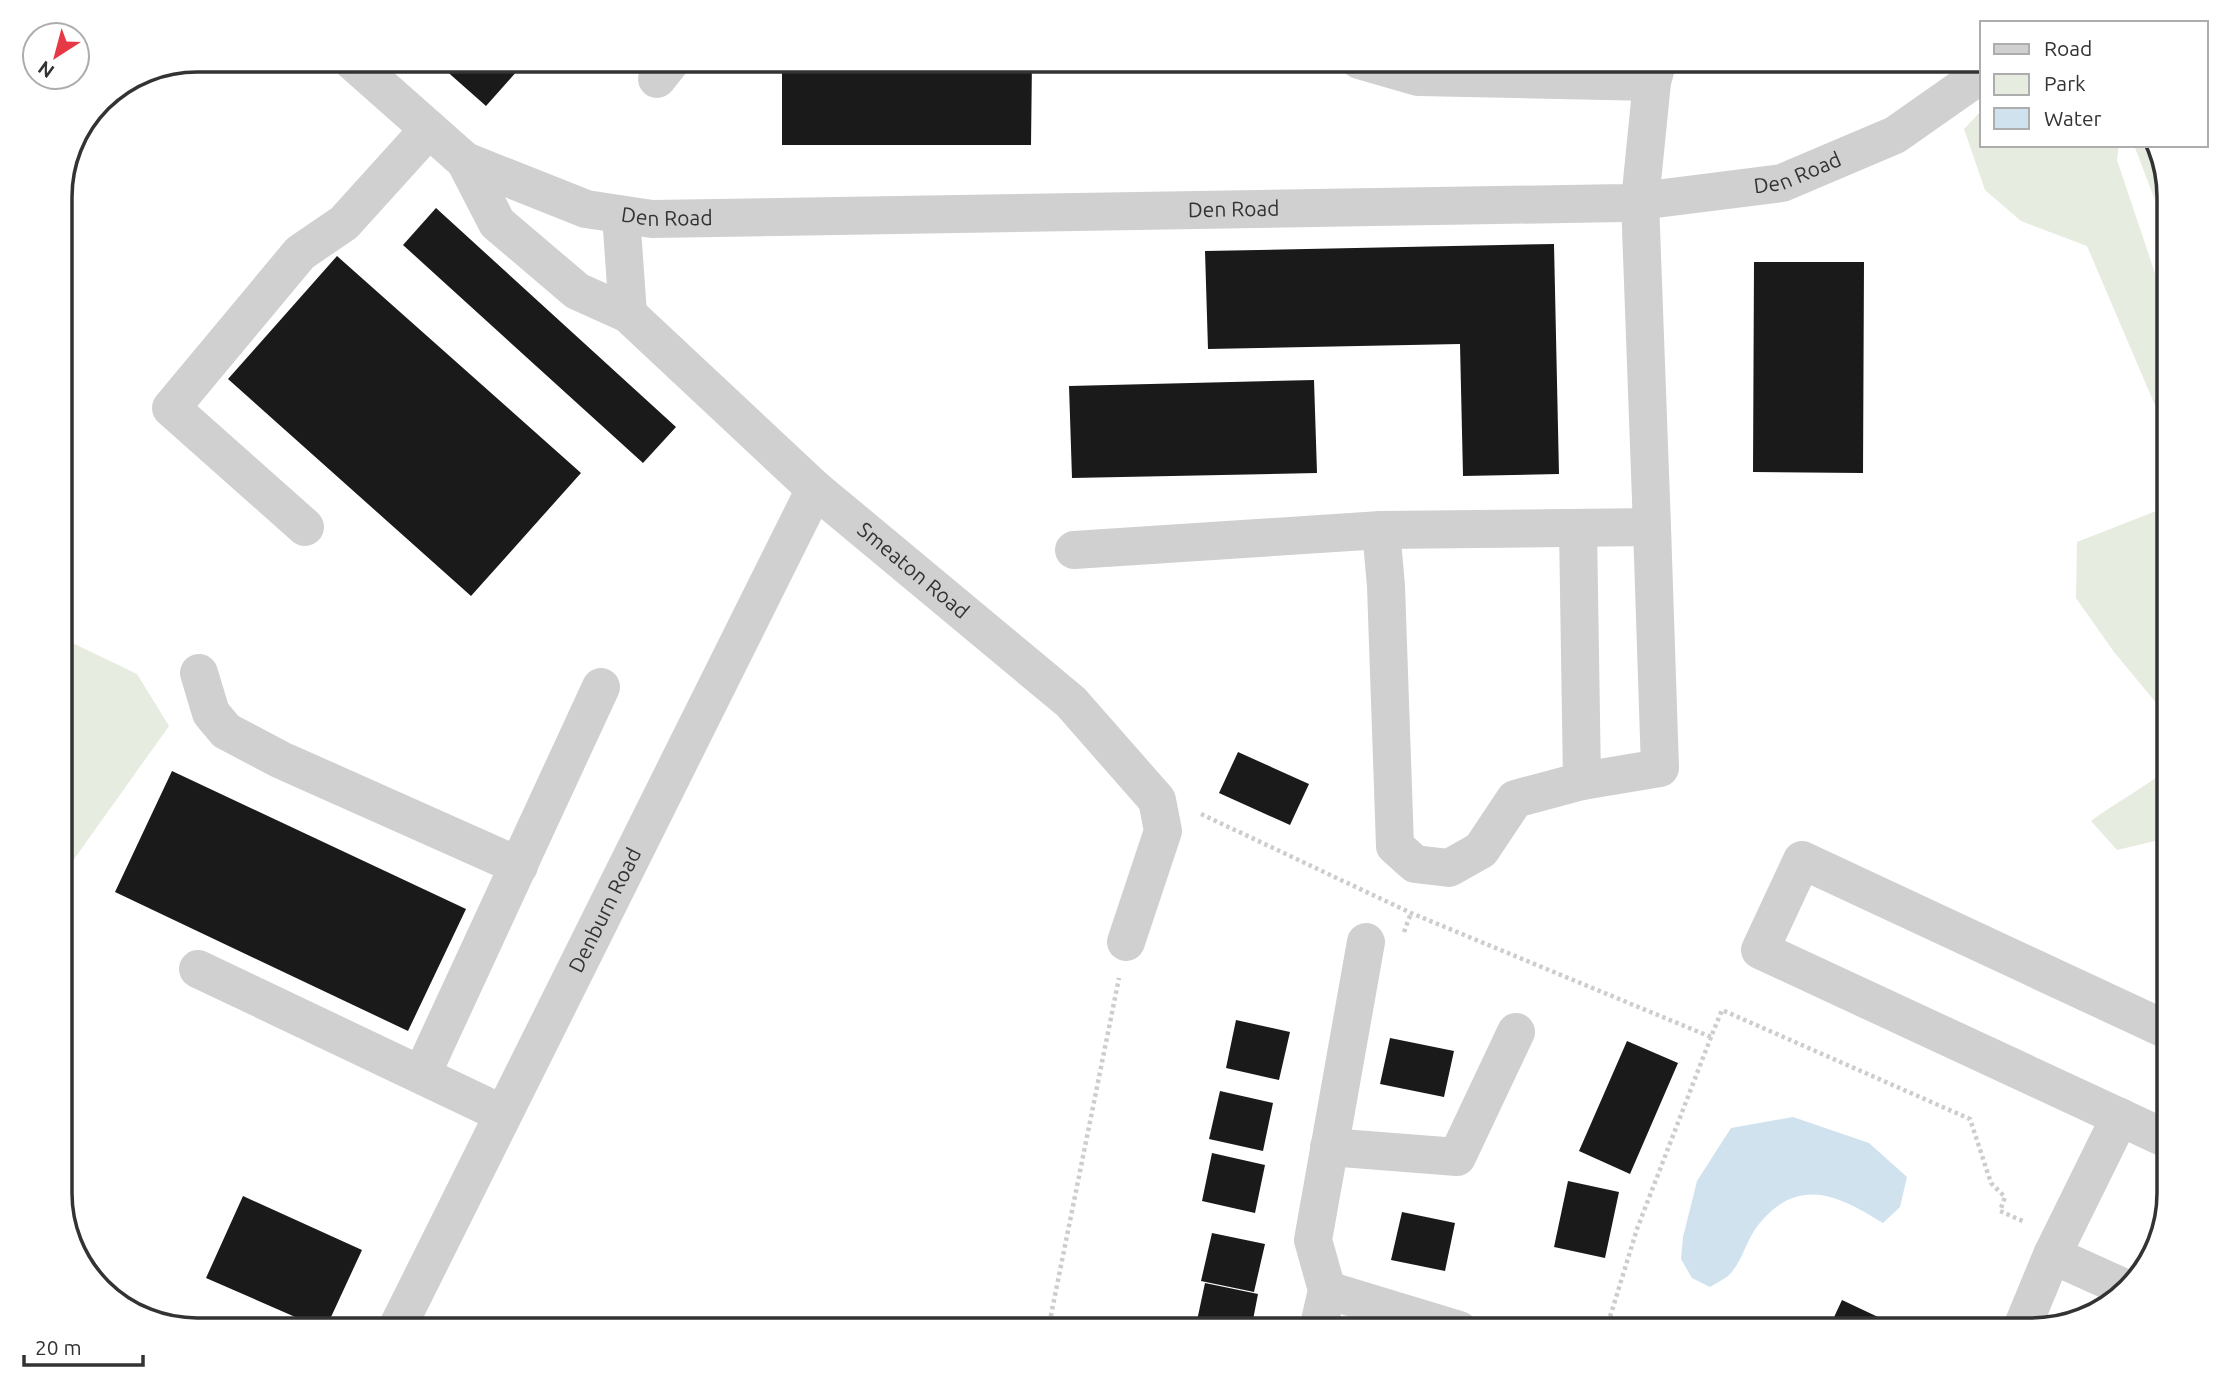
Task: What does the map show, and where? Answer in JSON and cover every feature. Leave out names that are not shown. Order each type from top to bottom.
[{"type":"street","points":[[365,72],[465,161]]},
{"type":"street","points":[[1401,72],[1418,77],[1616,72]]},
{"type":"street","points":[[1381,530],[1386,586],[1395,846],[1415,864],[1449,868],[1481,850],[1515,799],[1582,781],[1660,768],[1640,201],[1655,72]]},
{"type":"street","name":"Den Road","points":[[465,161],[586,209],[666,219],[1640,201],[1782,183],[1895,135],[1980,75]]},
{"type":"street","points":[[305,527],[171,408],[300,253],[344,223],[429,129]]},
{"type":"street","name":"Smeaton Road","points":[[465,161],[497,223],[577,291],[628,314],[815,489],[1071,702],[1157,800]]},
{"type":"street","points":[[621,215],[628,314]]},
{"type":"street","name":"Denburn Road","points":[[402,1318],[815,489]]},
{"type":"street","points":[[1074,550],[1381,530],[1652,527]]},
{"type":"street","points":[[1578,528],[1582,781]]},
{"type":"street","points":[[199,673],[211,713],[226,730],[281,760],[519,866]]},
{"type":"street","points":[[422,1074],[601,687]]},
{"type":"street","points":[[1126,942],[1163,831],[1157,800]]},
{"type":"street","points":[[2157,1025],[1802,860],[1760,950],[2157,1134]]},
{"type":"street","points":[[1321,1318],[1328,1290],[1313,1241],[1366,942]]},
{"type":"street","points":[[198,969],[503,1114]]},
{"type":"street","points":[[1329,1147],[1457,1157],[1516,1032]]},
{"type":"street","points":[[2027,1318],[2057,1247],[2120,1117]]},
{"type":"street","points":[[2057,1247],[2118,1284]]},
{"type":"street","points":[[1328,1290],[1417,1318]]},
{"type":"path","points":[[1157,800],[1181,804],[1411,912],[1710,1037]]},
{"type":"path","points":[[1051,1318],[1126,942]]},
{"type":"path","points":[[1610,1318],[1637,1229],[1722,1010],[1970,1119],[1992,1183],[2005,1197],[2000,1211],[2057,1247]]},
{"type":"green space","points":[[1980,112],[1980,147],[2119,147],[2117,160],[2157,279],[2157,410],[2087,246],[2021,221],[1985,190],[1964,129]]},
{"type":"green space","points":[[2135,147],[2147,147],[2151,156],[2157,188],[2157,205]]},
{"type":"green space","points":[[2157,511],[2157,704],[2114,652],[2076,598],[2077,542]]},
{"type":"green space","points":[[72,643],[137,674],[169,726],[72,862]]},
{"type":"green space","points":[[2157,776],[2157,841],[2117,850],[2091,821]]},
{"type":"water","points":[[1793,1117],[1869,1143],[1907,1177],[1900,1207],[1883,1223],[1851,1205],[1820,1195],[1789,1199],[1759,1224],[1728,1276],[1710,1287],[1692,1278],[1681,1259],[1683,1237],[1697,1181],[1731,1128]]},
{"type":"building","points":[[448,72],[516,72],[486,106]]},
{"type":"building","points":[[782,72],[1032,72],[1031,145],[782,145]]},
{"type":"building","points":[[436,208],[676,427],[643,463],[403,245]]},
{"type":"building","points":[[1554,244],[1559,474],[1463,476],[1460,344],[1208,349],[1205,251]]},
{"type":"building","points":[[337,256],[581,473],[471,596],[228,379]]},
{"type":"building","points":[[1754,262],[1864,262],[1863,473],[1753,472]]},
{"type":"building","points":[[1314,380],[1317,473],[1072,478],[1069,386]]},
{"type":"building","points":[[1238,752],[1309,784],[1290,825],[1219,793]]},
{"type":"building","points":[[172,771],[466,909],[408,1031],[115,892]]},
{"type":"building","points":[[1236,1020],[1290,1032],[1279,1080],[1226,1068]]},
{"type":"building","points":[[1390,1038],[1454,1051],[1444,1097],[1380,1084]]},
{"type":"building","points":[[1627,1041],[1678,1063],[1630,1174],[1579,1151]]},
{"type":"building","points":[[1220,1091],[1273,1103],[1263,1151],[1209,1139]]},
{"type":"building","points":[[1212,1153],[1265,1165],[1255,1213],[1202,1201]]},
{"type":"building","points":[[1568,1181],[1619,1192],[1605,1258],[1554,1247]]},
{"type":"building","points":[[243,1196],[362,1250],[331,1318],[298,1318],[206,1278]]},
{"type":"building","points":[[1402,1212],[1455,1223],[1445,1271],[1391,1260]]},
{"type":"building","points":[[1212,1233],[1265,1244],[1254,1292],[1201,1281]]},
{"type":"building","points":[[1205,1283],[1258,1294],[1253,1318],[1198,1318]]},
{"type":"building","points":[[1842,1300],[1880,1318],[1834,1318]]}]
